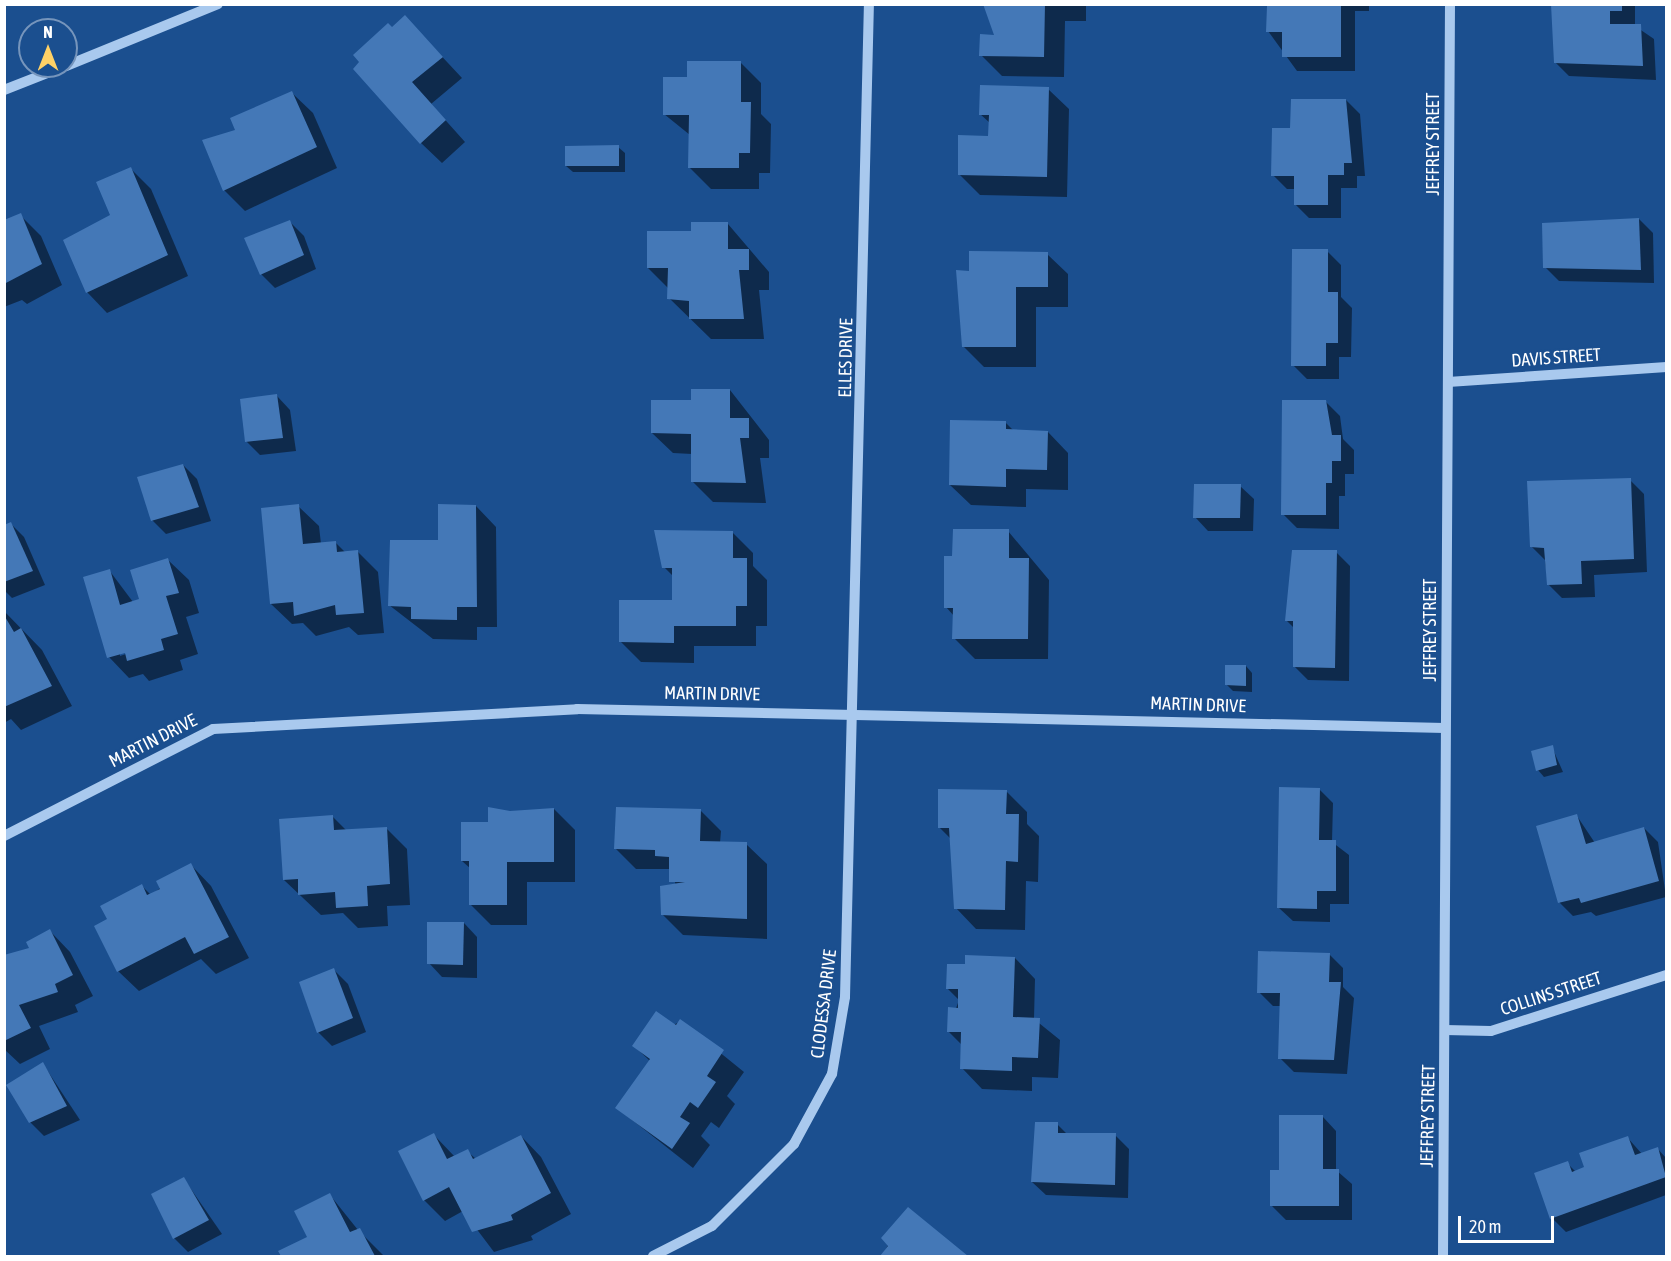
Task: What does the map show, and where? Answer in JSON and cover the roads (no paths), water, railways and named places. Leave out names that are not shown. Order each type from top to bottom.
[{"type":"street","points":[[78,61],[218,4]]},
{"type":"street","name":"ELLES DRIVE","points":[[855,712],[869,4]]},
{"type":"street","name":"JEFFREY STREET","points":[[1443,1257],[1450,4]]},
{"type":"street","points":[[4,90],[35,78]]},
{"type":"street","name":"DAVIS STREET","points":[[1448,382],[1666,367]]},
{"type":"street","name":"MARTIN DRIVE","points":[[4,836],[213,729],[577,709],[855,712],[1445,728]]},
{"type":"street","name":"CLODESSA DRIVE","points":[[654,1257],[712,1226],[794,1144],[832,1074],[846,986],[855,712]]},
{"type":"street","name":"COLLINS STREET","points":[[1445,1030],[1491,1031],[1666,975]]}]
